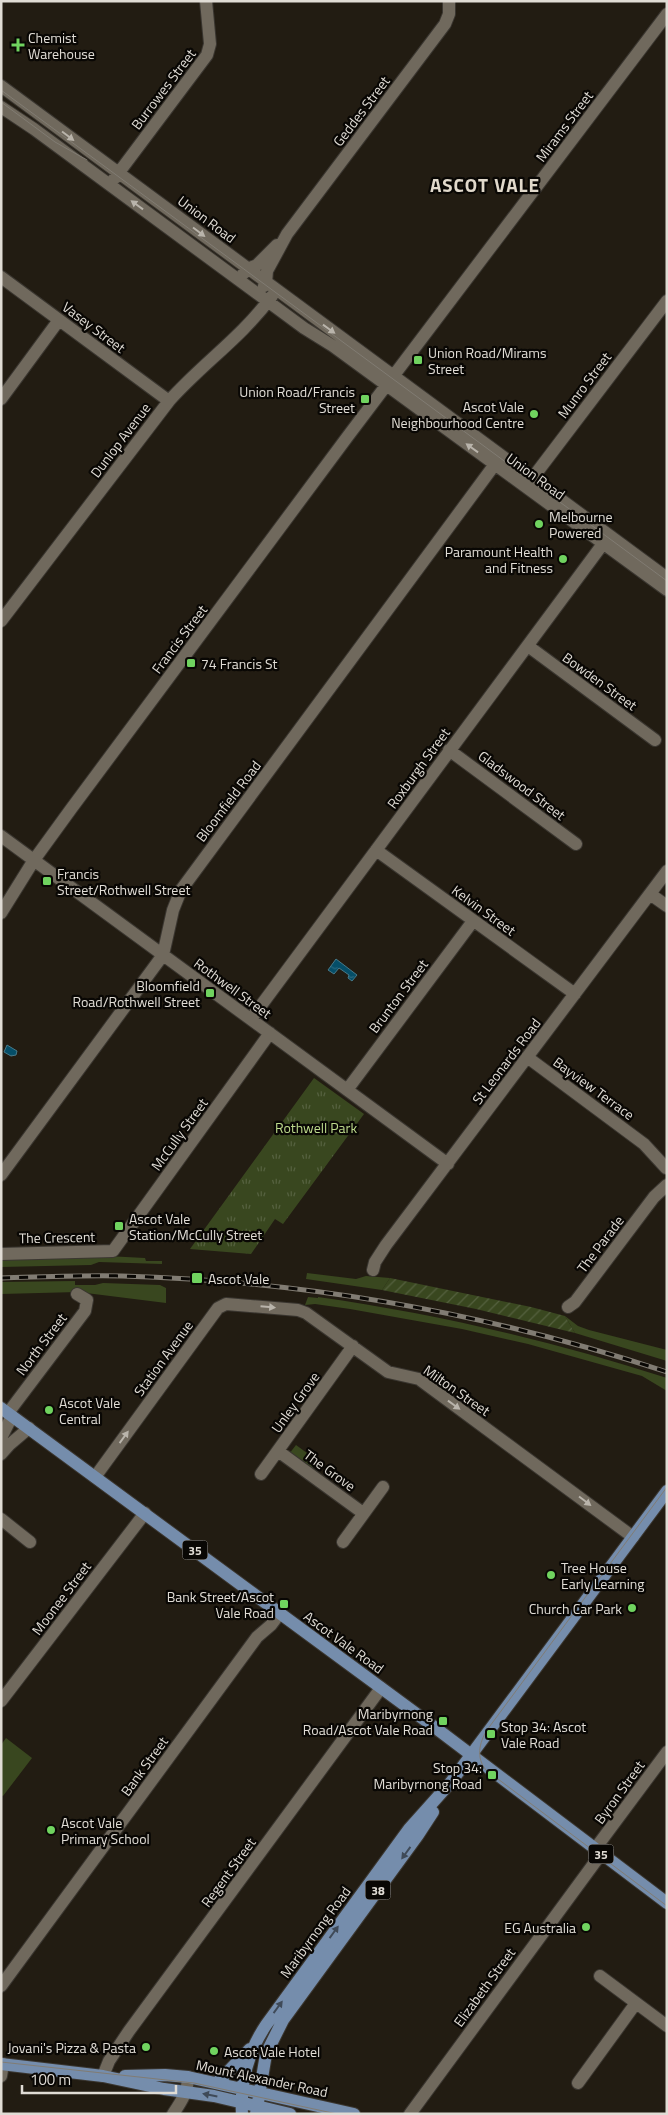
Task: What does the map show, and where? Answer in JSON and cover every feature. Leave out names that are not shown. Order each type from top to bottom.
[{"type":"main road","name":"Ascot Vale Road","points":[[7,1412],[381,1688],[667,1903]]},
{"type":"main road","name":"Maribyrnong Road","points":[[259,2092],[266,2054],[283,2020],[418,1836],[451,1782],[667,1491]]},
{"type":"main road","name":"Maribyrnong Road","points":[[243,2088],[245,2071],[254,2045],[276,2010],[409,1829],[451,1782]]},
{"type":"main road","points":[[217,2083],[254,2045]]},
{"type":"main road","name":"Mount Alexander Road","points":[[2,2068],[103,2076],[165,2074],[188,2077],[354,2114]]},
{"type":"main road","name":"Mount Alexander Road","points":[[103,2076],[186,2091],[256,2111],[289,2114]]},
{"type":"main road","name":"38","points":[[242,2108],[243,2088]]},
{"type":"main road","name":"38","points":[[256,2111],[259,2092]]},
{"type":"street","name":"Burrowes Street","points":[[110,185],[210,50],[206,1]]},
{"type":"street","name":"Geddes Street","points":[[238,280],[248,269],[257,265],[287,234],[445,24],[449,14],[449,1]]},
{"type":"street","name":"Mirams Street","points":[[391,382],[667,14]]},
{"type":"street","name":"Union Road","points":[[1,86],[272,287],[391,382],[666,585]]},
{"type":"street","name":"Union Road","points":[[1,107],[34,129],[304,328],[391,382]]},
{"type":"street","points":[[34,129],[43,117]]},
{"type":"street","name":"Geddes Street","points":[[272,287],[267,271],[287,234]]},
{"type":"street","name":"Vasey Street","points":[[1,277],[169,401]]},
{"type":"street","name":"Dunlop Avenue","points":[[1,620],[169,401],[188,380],[246,329],[263,298],[272,287]]},
{"type":"street","name":"Munro Street","points":[[529,483],[667,301]]},
{"type":"street","points":[[1,399],[59,320]]},
{"type":"street","name":"Francis Street","points":[[1,913],[34,860],[342,444],[391,382]]},
{"type":"street","name":"Bloomfield Road","points":[[1,1175],[163,955],[173,910],[181,890],[498,460]]},
{"type":"street","name":"Roxburgh Street","points":[[251,1019],[606,540]]},
{"type":"street","name":"Bowden Street","points":[[528,646],[655,740]]},
{"type":"street","name":"Gladswood Street","points":[[449,750],[576,844]]},
{"type":"street","name":"Rothwell Street","points":[[1,836],[448,1164]]},
{"type":"street","name":"Kelvin Street","points":[[376,850],[576,994]]},
{"type":"street","name":"St Leonards Road","points":[[373,1270],[386,1245],[667,871]]},
{"type":"street","points":[[650,894],[667,906]]},
{"type":"street","name":"Brunton Street","points":[[347,1090],[473,921]]},
{"type":"street","name":"McCully Street","points":[[112,1251],[270,1033]]},
{"type":"street","name":"Bayview Terrace","points":[[527,1057],[644,1144],[667,1169]]},
{"type":"street","name":"Bayview Terrace","points":[[644,1144],[667,1154]]},
{"type":"street","name":"The Parade","points":[[654,1197],[667,1169]]},
{"type":"street","name":"The Parade","points":[[568,1307],[575,1302],[654,1197],[667,1185]]},
{"type":"street","name":"The Crescent","points":[[1,1254],[112,1251]]},
{"type":"street","name":"North Street","points":[[1,1438],[7,1412],[85,1311],[86,1300],[77,1294]]},
{"type":"street","name":"Milton Street","points":[[220,1306],[229,1304],[306,1312],[388,1372],[419,1379],[632,1537]]},
{"type":"street","name":"Station Avenue","points":[[95,1477],[220,1306]]},
{"type":"street","name":"Unley Grove","points":[[261,1474],[353,1346]]},
{"type":"street","points":[[1,1454],[8,1445],[29,1428]]},
{"type":"street","name":"The Grove","points":[[278,1451],[363,1513]]},
{"type":"street","points":[[342,1542],[383,1487]]},
{"type":"street","name":"Moonee Street","points":[[1,1701],[145,1513]]},
{"type":"street","points":[[3,1520],[30,1542]]},
{"type":"street","name":"Bank Street","points":[[1,1986],[258,1637],[271,1625],[276,1611]]},
{"type":"street","name":"Regent Street","points":[[103,2076],[109,2061],[129,2031],[381,1688]]},
{"type":"street","name":"Byron Street","points":[[598,1852],[667,1752]]},
{"type":"street","name":"Elizabeth Street","points":[[410,2114],[598,1852]]},
{"type":"street","points":[[600,1976],[667,2026]]},
{"type":"street","points":[[578,2083],[636,2003]]},
{"type":"street","points":[[173,2114],[182,2101],[188,2077]]},
{"type":"green space","name":"Rothwell Park","points":[[314,1078],[364,1114],[283,1224],[275,1219],[251,1254],[190,1249]]},
{"type":"green space","points":[[107,1256],[145,1258],[146,1261],[162,1261],[162,1264],[99,1262],[91,1265],[1,1267],[1,1259]]},
{"type":"green space","points":[[307,1273],[356,1279],[366,1276],[390,1278],[382,1290],[306,1279]]},
{"type":"green space","points":[[390,1278],[531,1307],[565,1316],[575,1333],[476,1309],[382,1290]]},
{"type":"green space","points":[[75,1281],[75,1285],[103,1283],[160,1285],[166,1288],[166,1303],[78,1292],[1,1294],[1,1282]]},
{"type":"green space","points":[[308,1297],[362,1304],[451,1320],[581,1352],[667,1378],[667,1391],[642,1376],[528,1344],[462,1329],[350,1309],[315,1304],[305,1305]]},
{"type":"green space","points":[[565,1316],[578,1326],[589,1330],[667,1350],[667,1361],[575,1333]]},
{"type":"green space","points":[[296,1445],[318,1461],[311,1470],[289,1454]]},
{"type":"green space","points":[[6,1738],[32,1758],[3,1796],[1,1795],[1,1745]]},
{"type":"water","points":[[336,959],[357,975],[352,981],[348,978],[349,975],[339,968],[334,974],[328,970]]},
{"type":"water","points":[[7,1045],[17,1051],[16,1055],[11,1056],[4,1052]]},
{"type":"tram line","points":[[1,90],[667,581]]},
{"type":"tram line","points":[[1,102],[55,142],[87,160]]},
{"type":"tram line","points":[[667,1487],[487,1730],[480,1750],[481,1761],[486,1770],[667,1906]]},
{"type":"tram line","points":[[1,2062],[194,2083],[337,2114]]},
{"type":"railway","points":[[1,1278],[107,1276],[191,1279],[329,1293],[466,1317],[601,1351],[667,1372]]},
{"type":"place","name":"Chemist Warehouse","points":[[18,45]]},
{"type":"place","name":"Union Road/Mirams Street","points":[[418,360]]},
{"type":"place","name":"Union Road/Francis Street","points":[[365,399]]},
{"type":"place","name":"Ascot Vale Neighbourhood Centre","points":[[534,414]]},
{"type":"place","name":"Melbourne Powered","points":[[539,524]]},
{"type":"place","name":"Paramount Health and Fitness","points":[[563,559]]},
{"type":"place","name":"74 Francis St","points":[[191,663]]},
{"type":"place","name":"Francis Street/Rothwell Street","points":[[47,881]]},
{"type":"place","name":"Bloomfield Road/Rothwell Street","points":[[210,993]]},
{"type":"place","name":"Ascot Vale Station/McCully Street","points":[[119,1226]]},
{"type":"place","name":"Ascot Vale","points":[[197,1278]]},
{"type":"place","name":"Ascot Vale Central","points":[[49,1410]]},
{"type":"place","name":"Tree House Early Learning","points":[[551,1575]]},
{"type":"place","name":"Bank Street/Ascot Vale Road","points":[[284,1604]]},
{"type":"place","name":"Church Car Park","points":[[632,1608]]},
{"type":"place","name":"Maribyrnong Road/Ascot Vale Road","points":[[443,1721]]},
{"type":"place","name":"Stop 34: Ascot Vale Road","points":[[491,1734]]},
{"type":"place","name":"Stop 34: Maribyrnong Road","points":[[492,1775]]},
{"type":"place","name":"Ascot Vale Primary School","points":[[51,1830]]},
{"type":"place","name":"EG Australia","points":[[586,1927]]},
{"type":"place","name":"Jovani's Pizza & Pasta","points":[[146,2047]]},
{"type":"place","name":"Ascot Vale Hotel","points":[[214,2051]]},
{"type":"district","name":"ASCOT VALE","points":[[485,184]]}]
